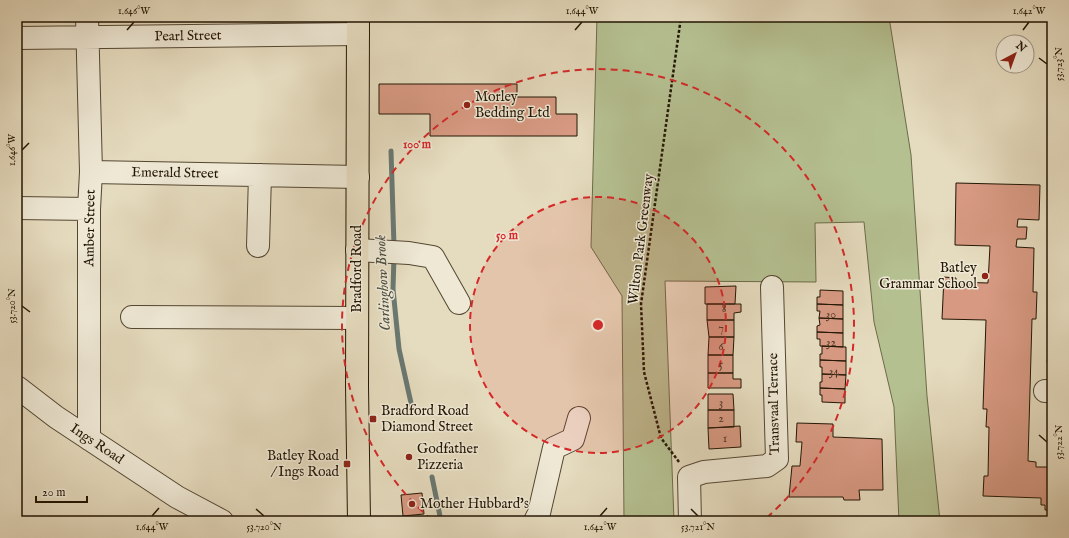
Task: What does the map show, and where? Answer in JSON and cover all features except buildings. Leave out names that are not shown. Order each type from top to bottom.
[{"type":"main road","name":"Bradford Road","points":[[358,25],[357,318],[359,521]]},
{"type":"street","name":"Pearl Street","points":[[17,38],[88,27],[358,25]]},
{"type":"street","name":"Amber Street","points":[[88,27],[91,172],[89,209],[89,439]]},
{"type":"street","name":"Emerald Street","points":[[91,172],[358,177]]},
{"type":"street","points":[[258,246],[260,175]]},
{"type":"street","points":[[17,208],[89,209]]},
{"type":"street","points":[[357,250],[406,253],[433,257],[459,303]]},
{"type":"street","name":"Transvaal Terrace","points":[[689,477],[704,472],[767,466],[777,459],[772,287]]},
{"type":"street","points":[[132,317],[357,318]]},
{"type":"street","name":"Ings Road","points":[[17,387],[56,417],[177,497],[222,521]]},
{"type":"street","points":[[535,521],[539,513],[554,448],[573,439],[579,418]]},
{"type":"street","points":[[689,477],[690,521]]},
{"type":"path","name":"Wilton Park Greenway","points":[[681,17],[641,304],[644,372],[661,438],[689,477]]},
{"type":"green space","points":[[597,17],[889,17],[911,155],[927,396],[940,521],[899,521],[894,407],[874,322],[864,222],[815,223],[816,282],[665,281],[674,521],[624,521],[622,296],[591,247]]},
{"type":"waterway","name":"Carlinghow Brook","points":[[391,151],[394,246]]},
{"type":"waterway","name":"Carlinghow Brook","points":[[394,256],[393,289],[399,349],[413,412]]},
{"type":"waterway","name":"Carlinghow Brook","points":[[432,477],[441,521]]},
{"type":"place","name":"Morley Bedding Ltd","points":[[467,105]]},
{"type":"place","name":"Batley Grammar School","points":[[985,276]]},
{"type":"place","name":"Bradford Road Diamond Street","points":[[373,419]]},
{"type":"place","name":"Godfather Pizzeria","points":[[409,457]]},
{"type":"place","name":"Batley Road / Ings Road","points":[[347,464]]},
{"type":"place","name":"Mother Hubbard's","points":[[412,504]]}]
